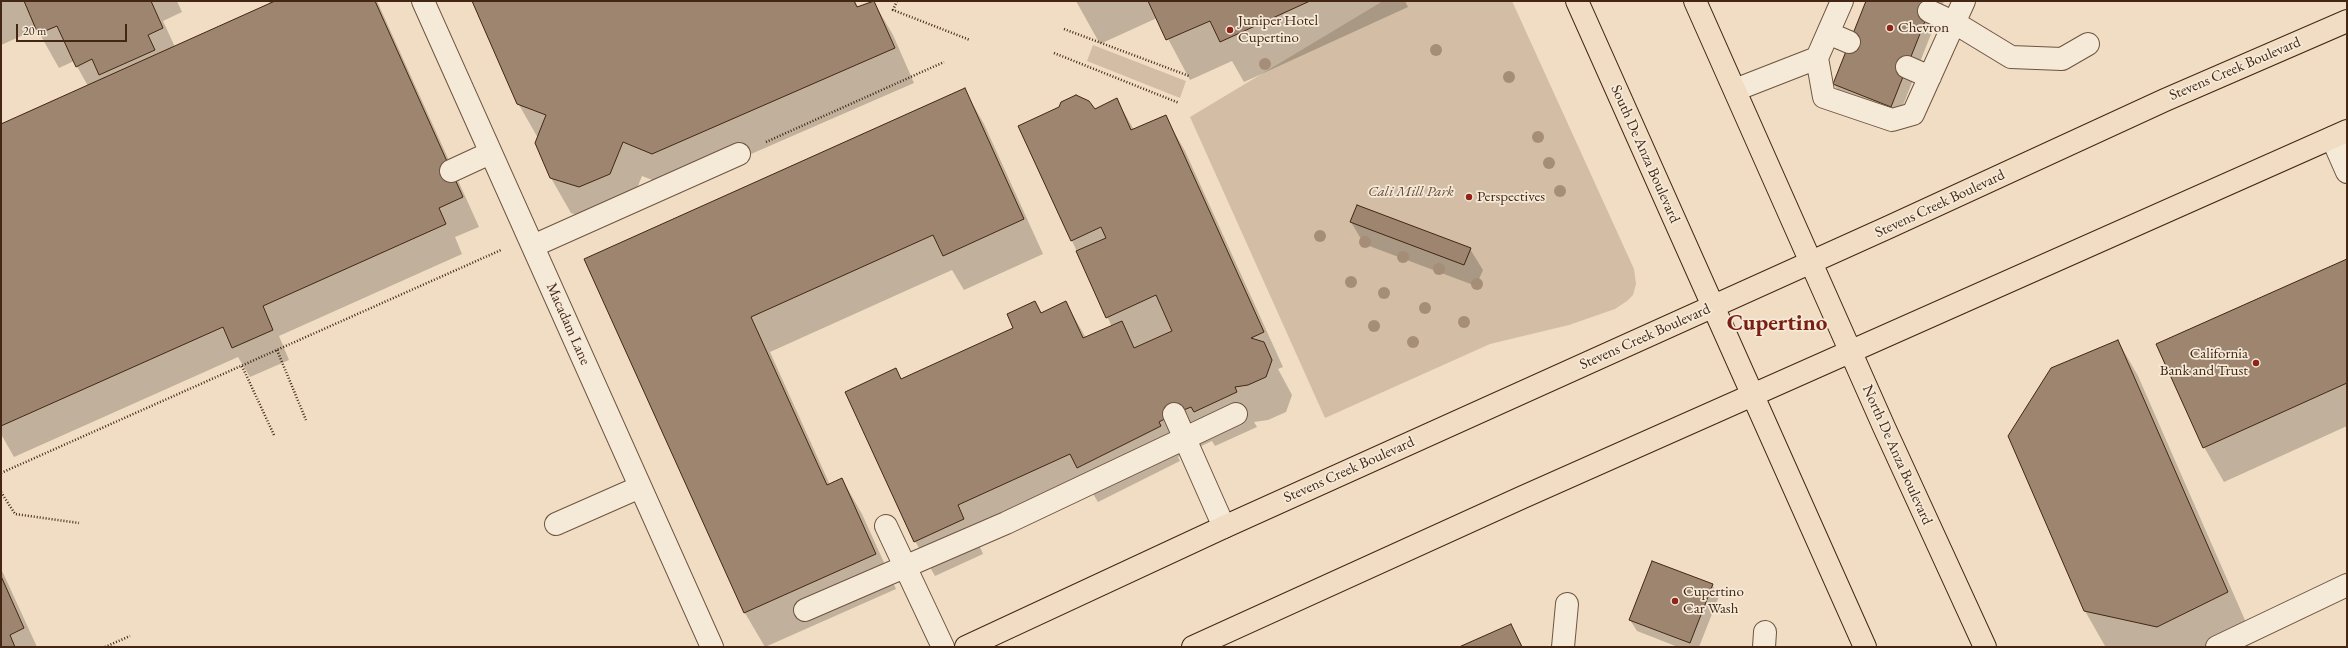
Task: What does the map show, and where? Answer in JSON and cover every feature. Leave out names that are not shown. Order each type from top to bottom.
[{"type":"main road","name":"South De Anza Boulevard","points":[[1577,1],[1714,306]]},
{"type":"main road","points":[[1695,1],[1811,262]]},
{"type":"main road","name":"Stevens Creek Boulevard","points":[[966,647],[1224,527],[1811,262],[2165,100],[2347,21]]},
{"type":"main road","points":[[1193,647],[1752,395],[2340,135]]},
{"type":"main road","name":"North De Anza Boulevard","points":[[1811,262],[1985,647]]},
{"type":"main road","points":[[1714,306],[1752,395],[1866,647]]},
{"type":"lane","name":"Macadam Lane","points":[[423,1],[712,647]]},
{"type":"lane","points":[[1842,1],[1817,58],[1824,97],[1892,120],[1913,114],[1964,1]]},
{"type":"lane","points":[[1929,11],[1955,23],[2012,57],[2062,59],[2088,44]]},
{"type":"lane","points":[[1828,33],[1849,42]]},
{"type":"lane","points":[[1735,90],[1817,58]]},
{"type":"lane","points":[[1907,67],[1930,78]]},
{"type":"lane","points":[[2340,135],[2347,172]]},
{"type":"lane","points":[[451,171],[490,153]]},
{"type":"lane","points":[[533,246],[739,154]]},
{"type":"lane","points":[[1174,414],[1224,527]]},
{"type":"lane","points":[[805,610],[1006,523],[1236,414]]},
{"type":"lane","points":[[556,524],[640,487]]},
{"type":"lane","points":[[886,526],[942,647]]},
{"type":"lane","points":[[2217,647],[2347,585]]},
{"type":"lane","points":[[1563,647],[1567,604]]},
{"type":"path","points":[[897,1],[893,10],[970,40]]},
{"type":"path","points":[[1064,29],[1189,76]]},
{"type":"path","points":[[1054,53],[1179,102]]},
{"type":"path","points":[[739,154],[944,62]]},
{"type":"path","points":[[1,473],[502,250]]},
{"type":"path","points":[[277,350],[306,420]]},
{"type":"path","points":[[242,366],[274,434]]},
{"type":"path","points":[[1,492],[15,514],[79,523]]},
{"type":"path","points":[[105,647],[130,636]]},
{"type":"green space","name":"Cali Mill Park","points":[[1383,1],[1512,1],[1634,269],[1636,284],[1633,295],[1615,309],[1569,325],[1490,344],[1325,418],[1190,117]]},
{"type":"green space","points":[[1093,45],[1186,81],[1180,98],[1087,61]]},
{"type":"building","points":[[24,1],[151,1],[163,28],[148,35],[155,50],[99,75],[92,59],[76,67],[57,26],[38,34]]},
{"type":"building","points":[[275,1],[375,1],[463,197],[439,208],[446,224],[263,306],[273,330],[232,348],[223,327],[1,426],[1,124]]},
{"type":"building","points":[[472,1],[854,1],[857,7],[874,1],[895,48],[652,154],[623,142],[610,174],[579,187],[550,178],[535,143],[546,115],[517,104]]},
{"type":"building","name":"Juniper Hotel Cupertino","points":[[1148,1],[1310,1],[1220,42],[1210,21],[1166,40]]},
{"type":"building","points":[[1866,1],[1933,1],[1891,107],[1833,84]]},
{"type":"building","points":[[965,88],[1024,219],[943,256],[933,235],[751,317],[827,485],[842,478],[876,554],[744,613],[584,259]]},
{"type":"building","points":[[1076,95],[1089,101],[1095,109],[1117,98],[1131,130],[1166,115],[1264,332],[1251,338],[1264,342],[1272,360],[1266,377],[1248,385],[1235,387],[1237,392],[1194,412],[1191,407],[1174,414],[1159,422],[1161,426],[1077,468],[1070,454],[958,505],[964,519],[914,542],[845,392],[896,368],[901,379],[1013,328],[1007,314],[1035,301],[1041,313],[1066,301],[1083,338],[1122,321],[1134,348],[1172,331],[1156,295],[1106,318],[1076,251],[1106,238],[1101,227],[1071,241],[1018,126],[1059,107],[1061,102]]},
{"type":"building","points":[[1357,205],[1471,248],[1464,265],[1350,222]]},
{"type":"building","name":"California Bank and Trust","points":[[2347,259],[2347,383],[2203,448],[2156,344]]},
{"type":"building","points":[[2118,340],[2228,592],[2157,627],[2084,611],[2008,436],[2051,368]]},
{"type":"building","points":[[1652,561],[1713,584],[1690,643],[1629,620]]},
{"type":"building","points":[[1,576],[24,628],[10,635],[15,647],[1,647]]},
{"type":"building","points":[[1511,624],[1522,647],[1459,647]]},
{"type":"place","name":"Chevron","points":[[1890,28]]},
{"type":"place","name":"Juniper Hotel Cupertino","points":[[1230,30]]},
{"type":"place","name":"Perspectives","points":[[1469,197]]},
{"type":"place","name":"California Bank and Trust","points":[[2256,363]]},
{"type":"place","name":"Cupertino Car Wash","points":[[1675,601]]},
{"type":"district","name":"Cupertino","points":[[1777,324]]}]
